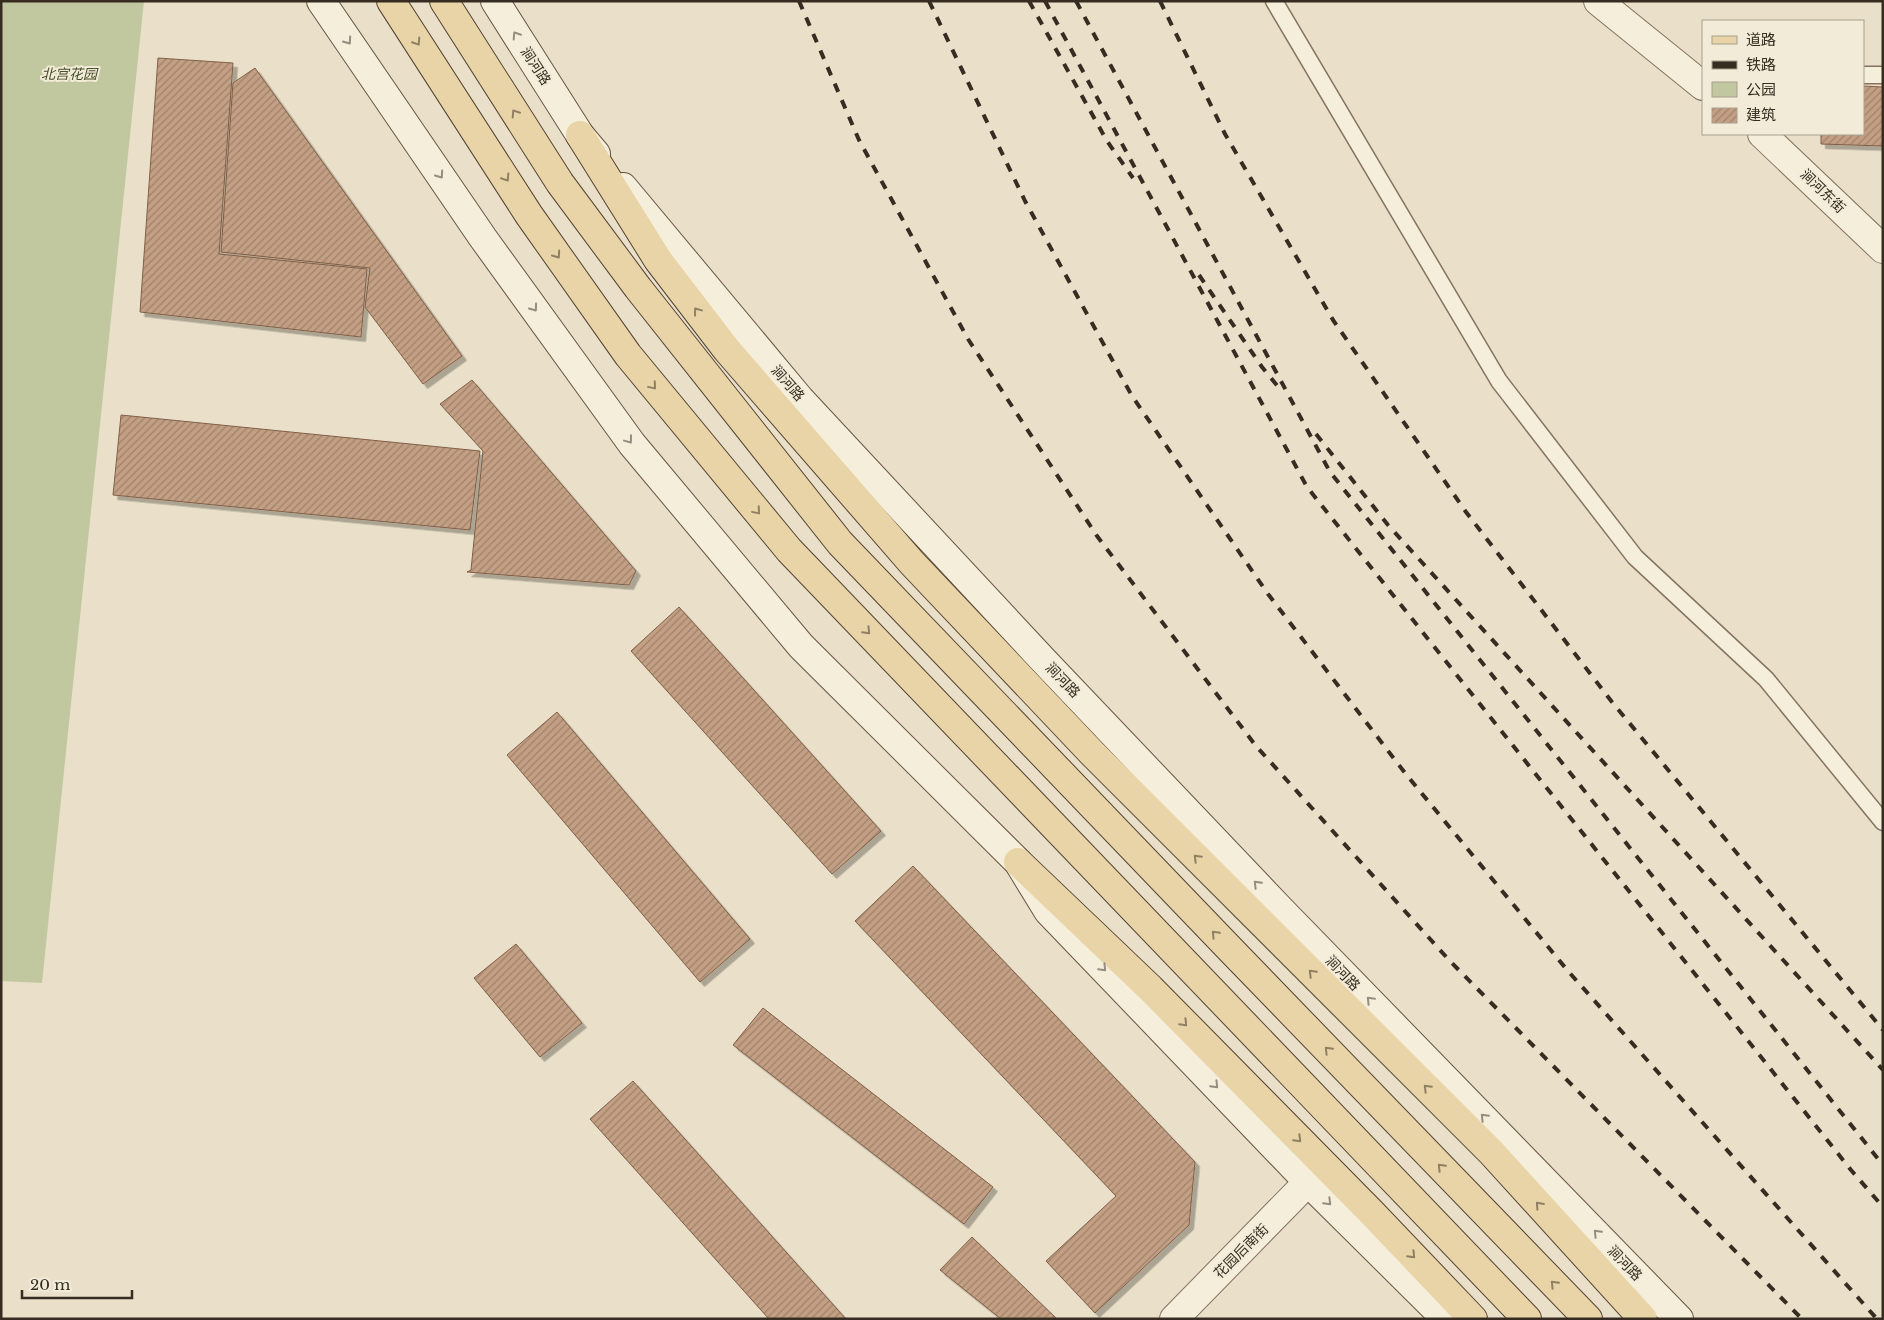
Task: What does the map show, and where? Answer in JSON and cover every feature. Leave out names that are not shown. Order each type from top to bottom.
[{"type":"main road","points":[[321,1],[483,238],[632,444],[801,646],[1018,862],[1150,988],[1372,1213],[1473,1319]]},
{"type":"main road","points":[[391,1],[529,215],[628,355],[789,550],[1527,1319]]},
{"type":"main road","points":[[444,1],[560,183],[638,288],[840,543],[1588,1319]]},
{"type":"main road","name":"涧河路","points":[[494,1],[580,135],[800,399],[1037,653],[1274,902],[1679,1319]]},
{"type":"main road","points":[[1598,1],[1702,85]]},
{"type":"main road","points":[[580,135],[658,260],[727,350],[912,563],[1092,752],[1491,1152],[1643,1319]]},
{"type":"main road","name":"涧河东街","points":[[1763,135],[1883,249]]},
{"type":"main road","points":[[1018,862],[1048,911],[1308,1182],[1446,1319]]},
{"type":"main road","name":"花园后南街","points":[[1174,1319],[1308,1182]]},
{"type":"lane","points":[[1274,1],[1499,381],[1635,557],[1766,679],[1883,822]]},
{"type":"lane","points":[[1864,75],[1883,75]]},
{"type":"green space","name":"北宫花园","points":[[1,1],[144,1],[42,983],[1,981]]},
{"type":"building","points":[[158,58],[233,63],[219,254],[367,269],[361,337],[140,312]]},
{"type":"building","points":[[255,68],[462,356],[423,384],[365,307],[370,268],[221,252],[233,83]]},
{"type":"building","points":[[1864,86],[1883,87],[1883,146],[1821,144],[1821,135],[1864,135]]},
{"type":"building","points":[[472,380],[636,571],[629,585],[467,572],[471,570],[483,451],[440,404]]},
{"type":"building","points":[[121,415],[480,451],[470,530],[113,495]]},
{"type":"building","points":[[679,607],[881,831],[832,874],[631,651]]},
{"type":"building","points":[[557,712],[750,939],[700,982],[507,755]]},
{"type":"building","points":[[913,866],[1195,1162],[1189,1225],[1095,1313],[1046,1261],[1116,1196],[855,921]]},
{"type":"building","points":[[516,944],[582,1023],[540,1057],[474,978]]},
{"type":"building","points":[[763,1008],[993,1187],[964,1224],[733,1045]]},
{"type":"building","points":[[633,1081],[846,1319],[769,1319],[590,1119]]},
{"type":"building","points":[[972,1237],[1057,1319],[1001,1319],[940,1270]]},
{"type":"railway","points":[[799,1],[859,140],[968,339],[1097,536],[1256,746],[1449,960],[1802,1319]]},
{"type":"railway","points":[[929,1],[1025,201],[1132,396],[1268,594],[1405,773],[1568,971],[1877,1319]]},
{"type":"railway","points":[[1029,1],[1107,141],[1133,178]]},
{"type":"railway","points":[[1045,1],[1307,487],[1851,1170],[1883,1207]]},
{"type":"railway","points":[[1076,1],[1330,472],[1883,1165]]},
{"type":"railway","points":[[1160,1],[1225,134],[1333,320],[1466,512],[1612,702],[1883,1030]]},
{"type":"railway","points":[[1199,275],[1262,367],[1280,389]]},
{"type":"railway","points":[[1316,434],[1388,525],[1883,1070]]}]
